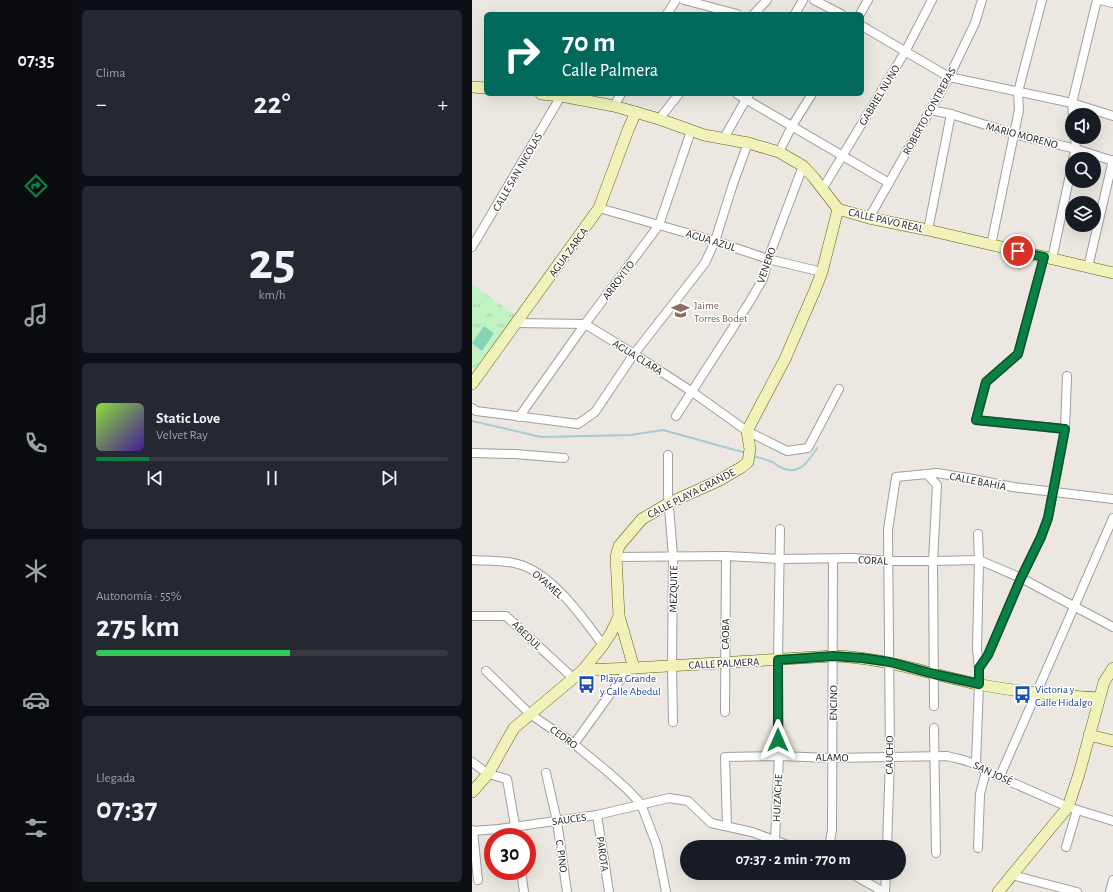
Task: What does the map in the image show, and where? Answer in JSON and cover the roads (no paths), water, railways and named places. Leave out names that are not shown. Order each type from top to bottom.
[{"type":"street","points":[[668,12],[676,0]]},
{"type":"street","points":[[684,0],[729,12]]},
{"type":"street","points":[[756,12],[767,0]]},
{"type":"street","points":[[796,12],[804,0]]},
{"type":"street","points":[[814,0],[837,12]]},
{"type":"street","points":[[861,12],[868,0]]},
{"type":"street","name":"GABRIEL NUNO","points":[[823,188],[905,52],[932,0]]},
{"type":"street","name":"ROBERTO CONTRERAS","points":[[869,218],[949,77],[975,23],[982,0]]},
{"type":"street","points":[[991,245],[1019,110],[1018,92],[1042,0]]},
{"type":"street","points":[[1072,108],[1072,103],[1099,0],[1113,3]]},
{"type":"street","points":[[864,27],[949,77],[1072,103],[1113,116]]},
{"type":"street","points":[[472,87],[484,88]]},
{"type":"street","name":"CALLE PAVO REAL","points":[[561,96],[614,106],[659,119],[704,135],[748,143],[779,152],[803,166],[823,188],[838,208],[869,218],[928,230],[1113,273]]},
{"type":"street","name":"CALLE SAN NICOLAS","points":[[472,247],[561,96]]},
{"type":"street","points":[[614,106],[620,96]]},
{"type":"street","points":[[659,119],[677,96]]},
{"type":"street","points":[[779,152],[792,126],[811,96]]},
{"type":"street","points":[[724,138],[747,97],[792,126],[889,183]]},
{"type":"street","name":"MARIO MORENO","points":[[930,110],[951,114],[1014,134],[1076,149],[1113,161]]},
{"type":"street","name":"AGUA ZARCA","points":[[473,380],[599,208],[636,112]]},
{"type":"street","points":[[928,230],[951,114]]},
{"type":"street","name":"ARROYITO","points":[[520,417],[585,324],[659,225],[691,131]]},
{"type":"street","points":[[472,408],[476,411],[578,424],[595,412],[634,354],[705,263],[715,241],[748,143]]},
{"type":"street","points":[[1075,152],[1076,144]]},
{"type":"street","points":[[1088,267],[1113,161]]},
{"type":"street","name":"VENERO","points":[[676,416],[763,279],[768,259],[803,166]]},
{"type":"street","points":[[1065,429],[976,420],[986,382],[1018,354],[1048,258],[1066,188]]},
{"type":"street","name":"AGUA AZUL","points":[[599,208],[715,241],[768,259],[822,272]]},
{"type":"street","points":[[747,431],[785,359],[815,290],[822,272],[838,208]]},
{"type":"street","points":[[516,323],[585,324]]},
{"type":"street","name":"AGUA CLARA","points":[[585,324],[691,391],[747,431],[787,451],[808,448],[838,389]]},
{"type":"street","points":[[979,668],[988,655],[1021,578],[1041,537],[1048,518],[1065,429],[1067,376]]},
{"type":"street","name":"CALLE PLAYA GRANDE","points":[[632,668],[619,616],[616,557],[619,546],[642,519],[669,503],[718,481],[748,462],[750,450],[747,431]]},
{"type":"street","points":[[472,453],[564,458]]},
{"type":"street","name":"MEZQUITE","points":[[668,455],[669,503],[673,556],[673,722]]},
{"type":"street","name":"CALLE BAHÍA","points":[[888,530],[896,476],[936,473],[1013,487],[1113,499]]},
{"type":"street","points":[[927,474],[937,484],[932,561],[934,706]]},
{"type":"street","points":[[1000,776],[1113,518]]},
{"type":"street","name":"HUIZACHE","points":[[775,840],[779,756],[778,660],[780,529]]},
{"type":"street","name":"CAUCHO","points":[[887,840],[890,758],[888,530]]},
{"type":"street","points":[[976,763],[979,684],[977,649],[979,560],[978,534]]},
{"type":"street","name":"CORAL","points":[[616,557],[726,556],[780,559],[853,558],[889,561],[979,560],[1021,578],[1113,627]]},
{"type":"street","name":"CAOBA","points":[[725,712],[726,556]]},
{"type":"street","name":"ENCINO","points":[[830,840],[832,830],[833,559]]},
{"type":"street","name":"OYAMEL","points":[[472,560],[517,564],[535,570],[558,590],[577,611],[603,646]]},
{"type":"street","name":"ABEDUL","points":[[472,616],[506,616],[573,678]]},
{"type":"street","name":"CALLE PLAYA GRANDE","points":[[472,792],[488,774],[514,728],[583,670],[603,646],[619,616]]},
{"type":"street","name":"CALLE PALMERA","points":[[583,670],[833,656],[890,662],[979,684],[1037,692],[1099,698]]},
{"type":"street","points":[[574,744],[632,668]]},
{"type":"street","points":[[1066,847],[1079,774],[1104,682],[1113,668]]},
{"type":"street","name":"CEDRO","points":[[486,671],[530,714],[574,744],[608,772],[641,804],[657,846],[666,892]]},
{"type":"street","points":[[934,728],[936,853]]},
{"type":"street","points":[[1089,736],[1113,741]]},
{"type":"street","name":"ALAMO","points":[[727,825],[725,757],[779,756],[890,758]]},
{"type":"street","name":"SAN JOSÉ","points":[[890,758],[947,756],[976,763],[986,771],[1072,809],[1113,821]]},
{"type":"street","points":[[472,762],[488,774],[507,779],[516,826]]},
{"type":"street","points":[[978,848],[980,794],[986,771]]},
{"type":"street","name":"C. PINO","points":[[546,773],[556,821],[567,892]]},
{"type":"street","points":[[641,804],[669,798],[688,801],[711,823],[727,825],[775,840]]},
{"type":"street","name":"SAUCES","points":[[473,830],[597,816],[641,804]]},
{"type":"street","points":[[998,892],[1072,809]]},
{"type":"street","name":"PAROTA","points":[[597,816],[609,892]]},
{"type":"street","points":[[473,830],[478,880]]},
{"type":"street","points":[[1012,875],[1052,889],[1077,892]]},
{"type":"street","points":[[522,880],[524,892]]},
{"type":"street","points":[[863,880],[884,892],[885,880]]},
{"type":"street","points":[[1110,892],[1113,880]]},
{"type":"waterway","points":[[472,421],[541,437],[631,435],[663,430],[746,453]]},
{"type":"waterway","points":[[754,456],[770,461],[787,470],[793,470],[798,469],[806,463],[817,448]]},
{"type":"place","name":"Jaime Torres Bodet","points":[[681,311]]},
{"type":"place","name":"Playa Grande y Calle Abedul","points":[[587,684]]},
{"type":"place","name":"Victoria y Calle Hidalgo","points":[[1022,695]]}]
